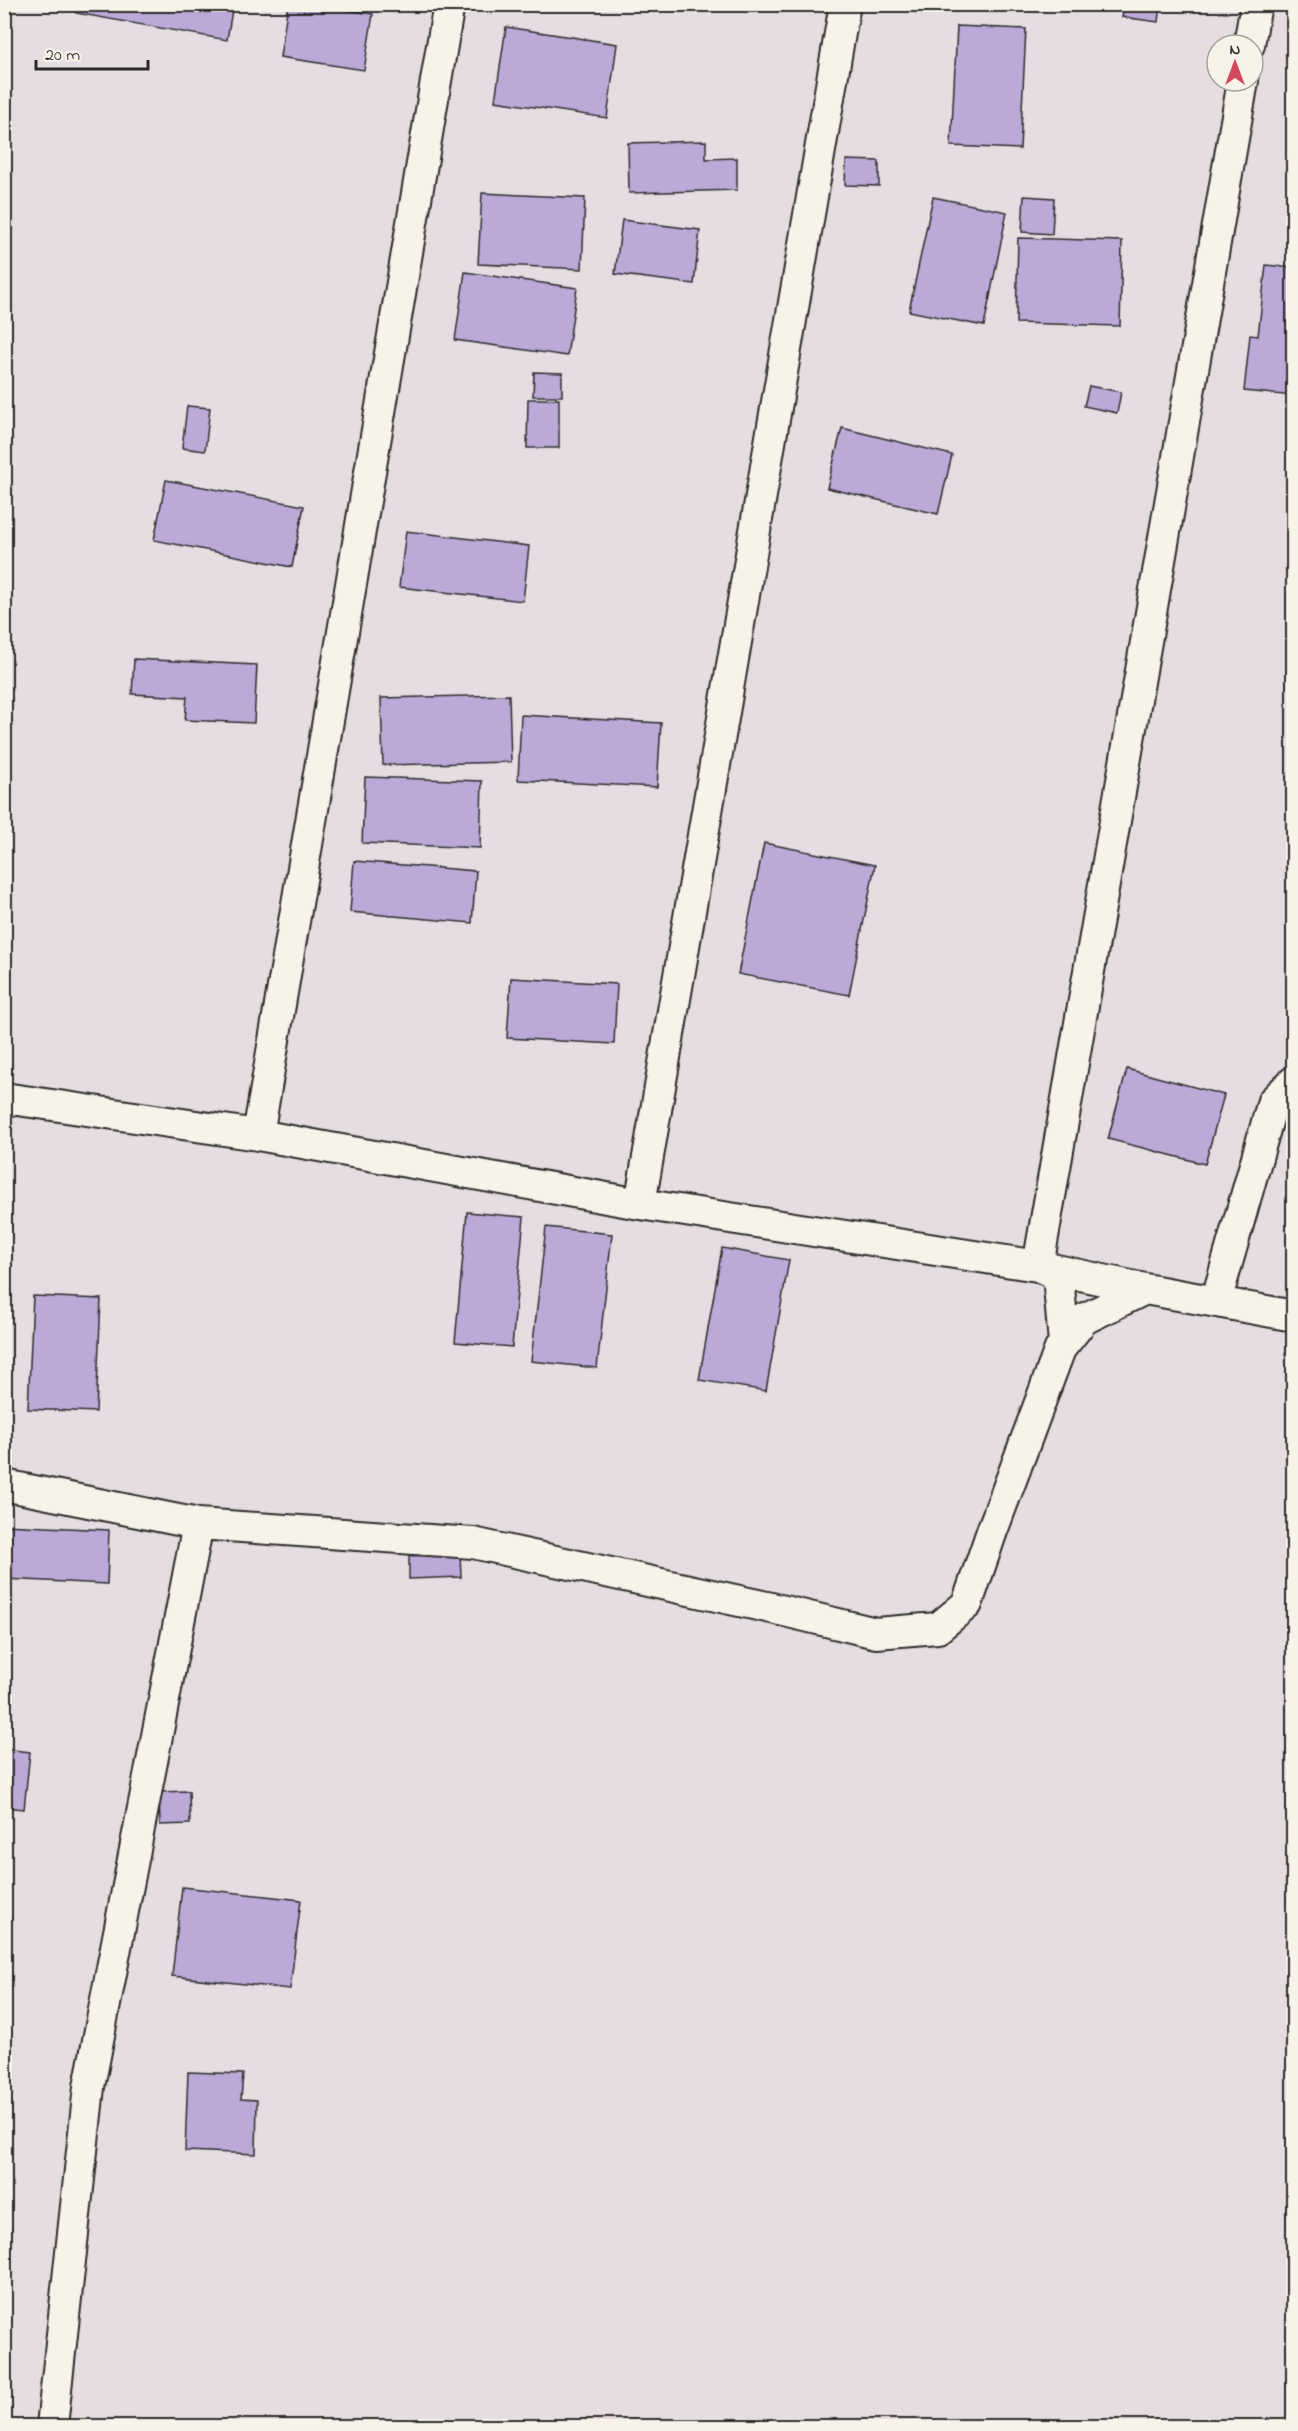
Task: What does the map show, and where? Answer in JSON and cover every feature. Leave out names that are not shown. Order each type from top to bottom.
[{"type":"street","points":[[258,1135],[449,4]]},
{"type":"street","points":[[639,1204],[845,4]]},
{"type":"street","points":[[1251,33],[1256,4]]},
{"type":"street","points":[[1038,1266],[1241,93]]},
{"type":"street","points":[[1216,1302],[1273,1101],[1293,1081]]},
{"type":"street","points":[[4,1098],[258,1135],[639,1204],[1038,1266],[1145,1289],[1293,1316]]},
{"type":"street","points":[[1038,1266],[1058,1275],[1065,1344]]},
{"type":"street","points":[[4,1485],[198,1524],[473,1543],[876,1633],[938,1628],[967,1604],[1060,1349],[1084,1319],[1145,1289]]},
{"type":"street","points":[[52,2427],[90,2087],[198,1524]]},
{"type":"building","points":[[78,4],[233,4],[227,40],[76,13]]},
{"type":"building","points":[[288,4],[306,4],[373,14],[364,70],[280,57]]},
{"type":"building","points":[[1124,4],[1160,4],[1158,22],[1122,17]]},
{"type":"building","points":[[957,26],[1026,29],[1020,149],[951,146]]},
{"type":"building","points":[[506,27],[617,44],[607,118],[495,101]]},
{"type":"building","points":[[706,141],[706,159],[737,158],[737,190],[629,193],[628,143]]},
{"type":"building","points":[[846,160],[879,161],[879,186],[845,185]]},
{"type":"building","points":[[482,193],[585,198],[582,269],[478,264]]},
{"type":"building","points":[[1024,196],[1054,198],[1052,234],[1022,232]]},
{"type":"building","points":[[933,197],[1007,212],[984,326],[909,311]]},
{"type":"building","points":[[622,220],[700,230],[694,284],[615,274]]},
{"type":"building","points":[[1018,238],[1122,241],[1120,326],[1016,323]]},
{"type":"building","points":[[1266,265],[1294,268],[1294,396],[1244,391],[1250,335],[1258,336]]},
{"type":"building","points":[[465,272],[577,288],[567,356],[455,340]]},
{"type":"building","points":[[534,372],[562,373],[562,396],[533,396]]},
{"type":"building","points":[[1089,386],[1121,392],[1117,413],[1084,406]]},
{"type":"building","points":[[528,399],[559,399],[559,448],[527,448]]},
{"type":"building","points":[[187,406],[210,408],[205,451],[182,448]]},
{"type":"building","points":[[842,428],[952,455],[938,514],[827,488]]},
{"type":"building","points":[[166,480],[304,506],[292,567],[154,540]]},
{"type":"building","points":[[406,531],[529,546],[523,601],[399,587]]},
{"type":"building","points":[[134,659],[257,665],[254,723],[185,720],[187,697],[132,694]]},
{"type":"building","points":[[509,695],[511,762],[383,765],[381,698]]},
{"type":"building","points":[[521,715],[661,723],[657,787],[518,780]]},
{"type":"building","points":[[365,777],[482,781],[480,848],[362,843]]},
{"type":"building","points":[[764,843],[875,865],[849,995],[738,974]]},
{"type":"building","points":[[354,861],[476,871],[472,923],[350,912]]},
{"type":"building","points":[[511,978],[617,984],[614,1044],[507,1038]]},
{"type":"building","points":[[1127,1069],[1224,1095],[1205,1164],[1108,1139]]},
{"type":"building","points":[[467,1212],[524,1217],[512,1347],[455,1342]]},
{"type":"building","points":[[546,1227],[612,1234],[597,1368],[531,1361]]},
{"type":"building","points":[[722,1248],[789,1260],[766,1391],[699,1380]]},
{"type":"building","points":[[33,1296],[101,1299],[96,1412],[28,1409]]},
{"type":"building","points":[[4,1525],[109,1530],[107,1584],[4,1579]]},
{"type":"building","points":[[460,1553],[461,1577],[409,1579],[409,1556]]},
{"type":"building","points":[[4,1693],[10,1694],[4,1718]]},
{"type":"building","points":[[4,1749],[30,1752],[24,1809],[4,1807]]},
{"type":"building","points":[[189,1791],[190,1824],[160,1825],[159,1792]]},
{"type":"building","points":[[182,1887],[301,1900],[290,1989],[172,1976]]},
{"type":"building","points":[[188,2072],[243,2074],[241,2099],[257,2100],[256,2154],[185,2151]]}]
